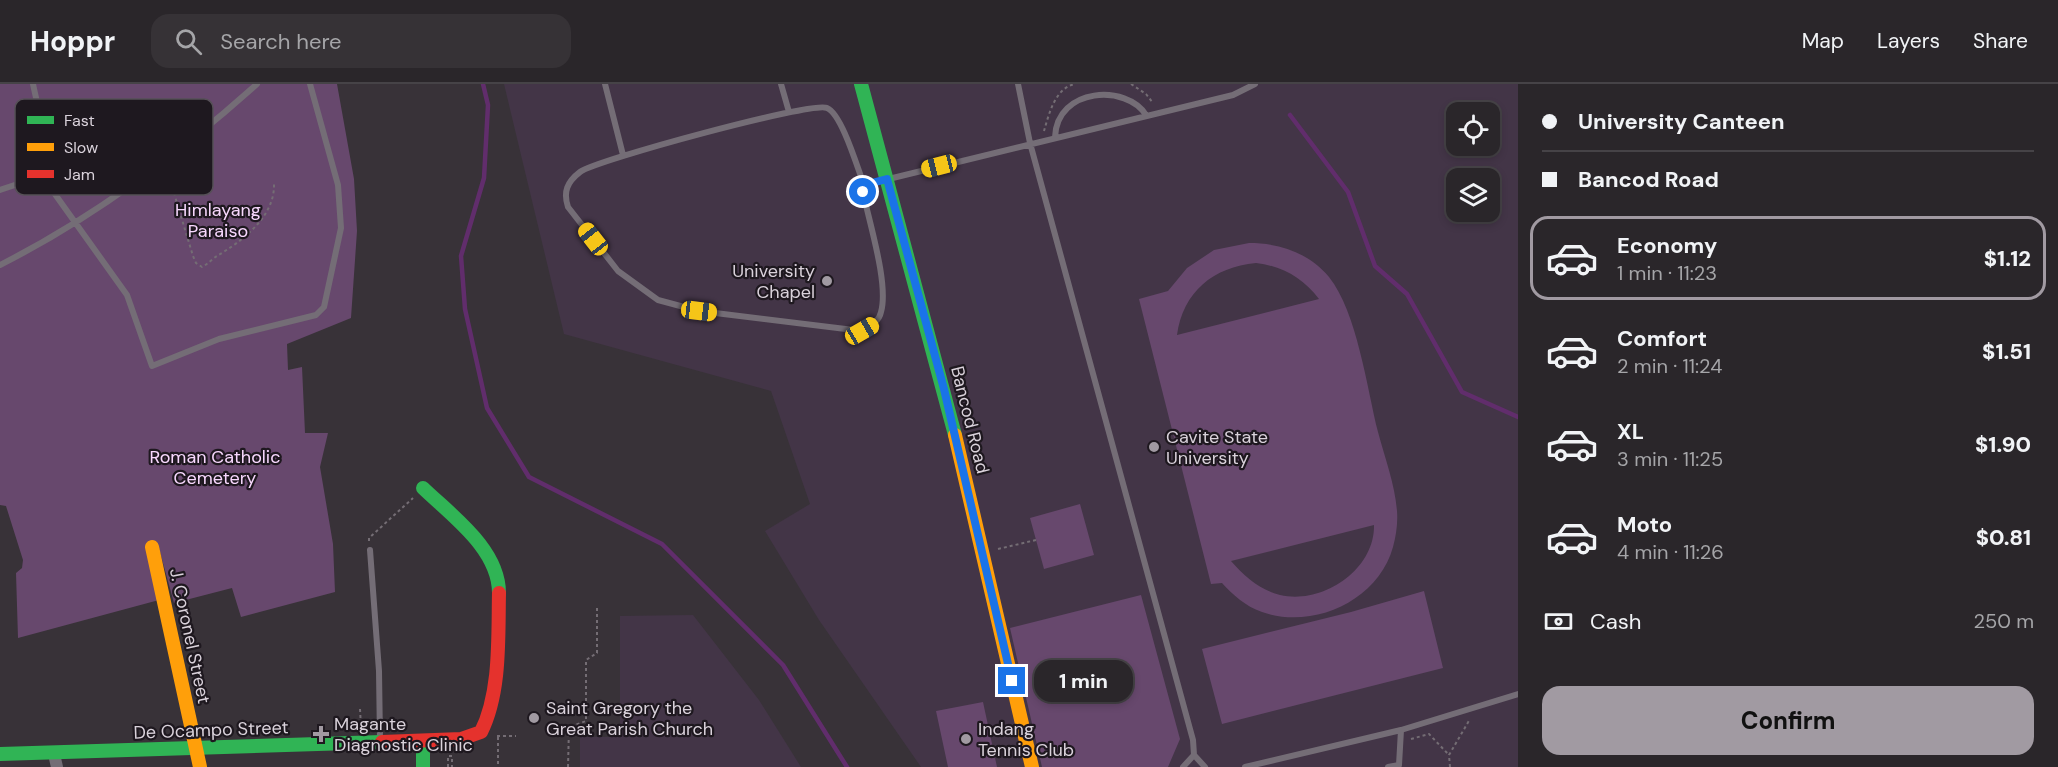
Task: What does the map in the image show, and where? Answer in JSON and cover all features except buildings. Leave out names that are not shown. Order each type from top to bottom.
[{"type":"street","name":"Bancod Road","points":[[861,84],[944,389],[1032,767]]},
{"type":"street","name":"De Ocampo Street","points":[[0,754],[55,761],[196,749],[423,741],[470,737],[478,734],[484,726],[494,676],[499,578],[493,565],[423,488]]},
{"type":"street","name":"J. Coronel Street","points":[[152,547],[200,767]]},
{"type":"street","points":[[423,741],[423,767]]},
{"type":"lane","points":[[33,84],[36,99]]},
{"type":"lane","points":[[213,124],[257,84]]},
{"type":"lane","points":[[56,195],[127,296],[152,366],[219,339],[321,311],[342,228],[338,185],[310,84]]},
{"type":"lane","points":[[605,84],[623,155]]},
{"type":"lane","points":[[781,84],[789,112]]},
{"type":"lane","points":[[1018,84],[1030,143],[1190,728],[1194,755],[1205,767]]},
{"type":"lane","points":[[864,185],[1233,95],[1256,84]]},
{"type":"lane","points":[[1055,137],[1058,120],[1067,104],[1090,90],[1109,88],[1127,93],[1143,106],[1146,115]]},
{"type":"lane","points":[[828,108],[851,148],[864,185],[884,292],[881,314],[874,324],[862,331],[676,306],[658,300],[618,271],[568,207],[564,195],[567,184],[581,171],[623,155],[789,112],[828,108]]},
{"type":"lane","points":[[0,190],[15,185]]},
{"type":"lane","points":[[0,265],[76,222],[114,195]]},
{"type":"lane","points":[[370,550],[379,671],[380,742]]},
{"type":"lane","points":[[1245,767],[1401,730],[1469,707],[1518,694]]},
{"type":"lane","points":[[1388,767],[1399,765],[1401,730]]},
{"type":"lane","points":[[1183,767],[1194,755]]},
{"type":"path","points":[[1131,84],[1146,94],[1153,103]]},
{"type":"path","points":[[175,195],[193,256],[196,263],[202,267],[247,236],[264,214],[274,192],[274,184]]},
{"type":"path","points":[[370,550],[369,538],[423,488]]},
{"type":"path","points":[[994,550],[1036,540]]},
{"type":"path","points":[[568,767],[569,727],[585,721],[586,660],[597,653],[597,606]]},
{"type":"path","points":[[1450,767],[1449,755],[1471,722],[1469,707]]},
{"type":"path","points":[[360,709],[361,736]]},
{"type":"path","points":[[1400,742],[1429,734],[1449,755]]},
{"type":"path","points":[[498,767],[498,736],[516,736]]},
{"type":"shaded area","name":"Cavite State University","points":[[504,84],[1518,84],[1518,767],[921,767],[819,620],[765,531],[810,504],[771,391],[564,334]]},
{"type":"shaded area","points":[[693,615],[759,700],[801,767],[580,767],[580,737],[620,737],[620,616]]},
{"type":"green space","points":[[0,84],[337,84],[354,179],[357,231],[351,318],[287,344],[288,370],[302,367],[305,433],[328,433],[320,467],[333,544],[335,592],[241,617],[232,588],[174,603],[158,545],[159,600],[18,638],[16,573],[22,568],[23,560],[6,506],[0,505]]},
{"type":"green space","points":[[1261,243],[1283,247],[1303,256],[1329,277],[1339,292],[1354,330],[1394,491],[1397,529],[1385,566],[1373,582],[1358,596],[1322,614],[1282,617],[1262,612],[1240,600],[1222,583],[1211,584],[1139,299],[1168,291],[1187,268],[1214,250]],"holes":[[[1256,263],[1275,267],[1291,274],[1319,299],[1177,335],[1186,306],[1203,284],[1226,270]],[[1374,525],[1372,541],[1366,556],[1356,570],[1343,581],[1313,595],[1296,597],[1273,593],[1253,582],[1231,561]]]},
{"type":"green space","points":[[1080,504],[1094,555],[1044,569],[1030,518]]},
{"type":"green space","points":[[1424,591],[1443,668],[1222,724],[1202,649],[1351,612]]},
{"type":"green space","points":[[1141,595],[1180,739],[1168,767],[1042,767],[1010,628]]},
{"type":"green space","name":"Indang Tennis Club","points":[[983,702],[997,767],[948,767],[936,711]]},
{"type":"waterway","points":[[483,84],[488,105],[484,178],[461,256],[465,309],[487,408],[529,477],[662,544],[783,665],[847,767]]},
{"type":"waterway","points":[[1290,115],[1348,192],[1375,266],[1407,294],[1462,392],[1518,417]]},
{"type":"traffic: fast","points":[[861,84],[955,435]]},
{"type":"traffic: fast","points":[[423,488],[460,522],[483,548],[497,577],[499,593]]},
{"type":"traffic: fast","points":[[423,741],[423,767]]},
{"type":"traffic: fast","points":[[0,754],[382,742]]},
{"type":"traffic: slow","points":[[955,435],[1032,767]]},
{"type":"traffic: slow","points":[[152,547],[200,767]]},
{"type":"traffic: jam","points":[[382,742],[461,739],[481,732],[492,700],[495,682],[499,593]]},
{"type":"place","name":"University Chapel","points":[[827,281]]},
{"type":"place","name":"Cavite State University","points":[[1154,447]]},
{"type":"place","name":"Saint Gregory the Great Parish Church","points":[[534,718]]},
{"type":"place","name":"Magante Diagnostic Clinic","points":[[321,734]]},
{"type":"place","name":"Indang Tennis Club","points":[[966,739]]},
{"type":"route","points":[[863,192],[864,185],[887,179],[944,389],[1012,681]]},
{"type":"park label","name":"Himlayang Paraiso","points":[[218,220]]},
{"type":"park label","name":"Roman Catholic Cemetery","points":[[215,467]]}]
